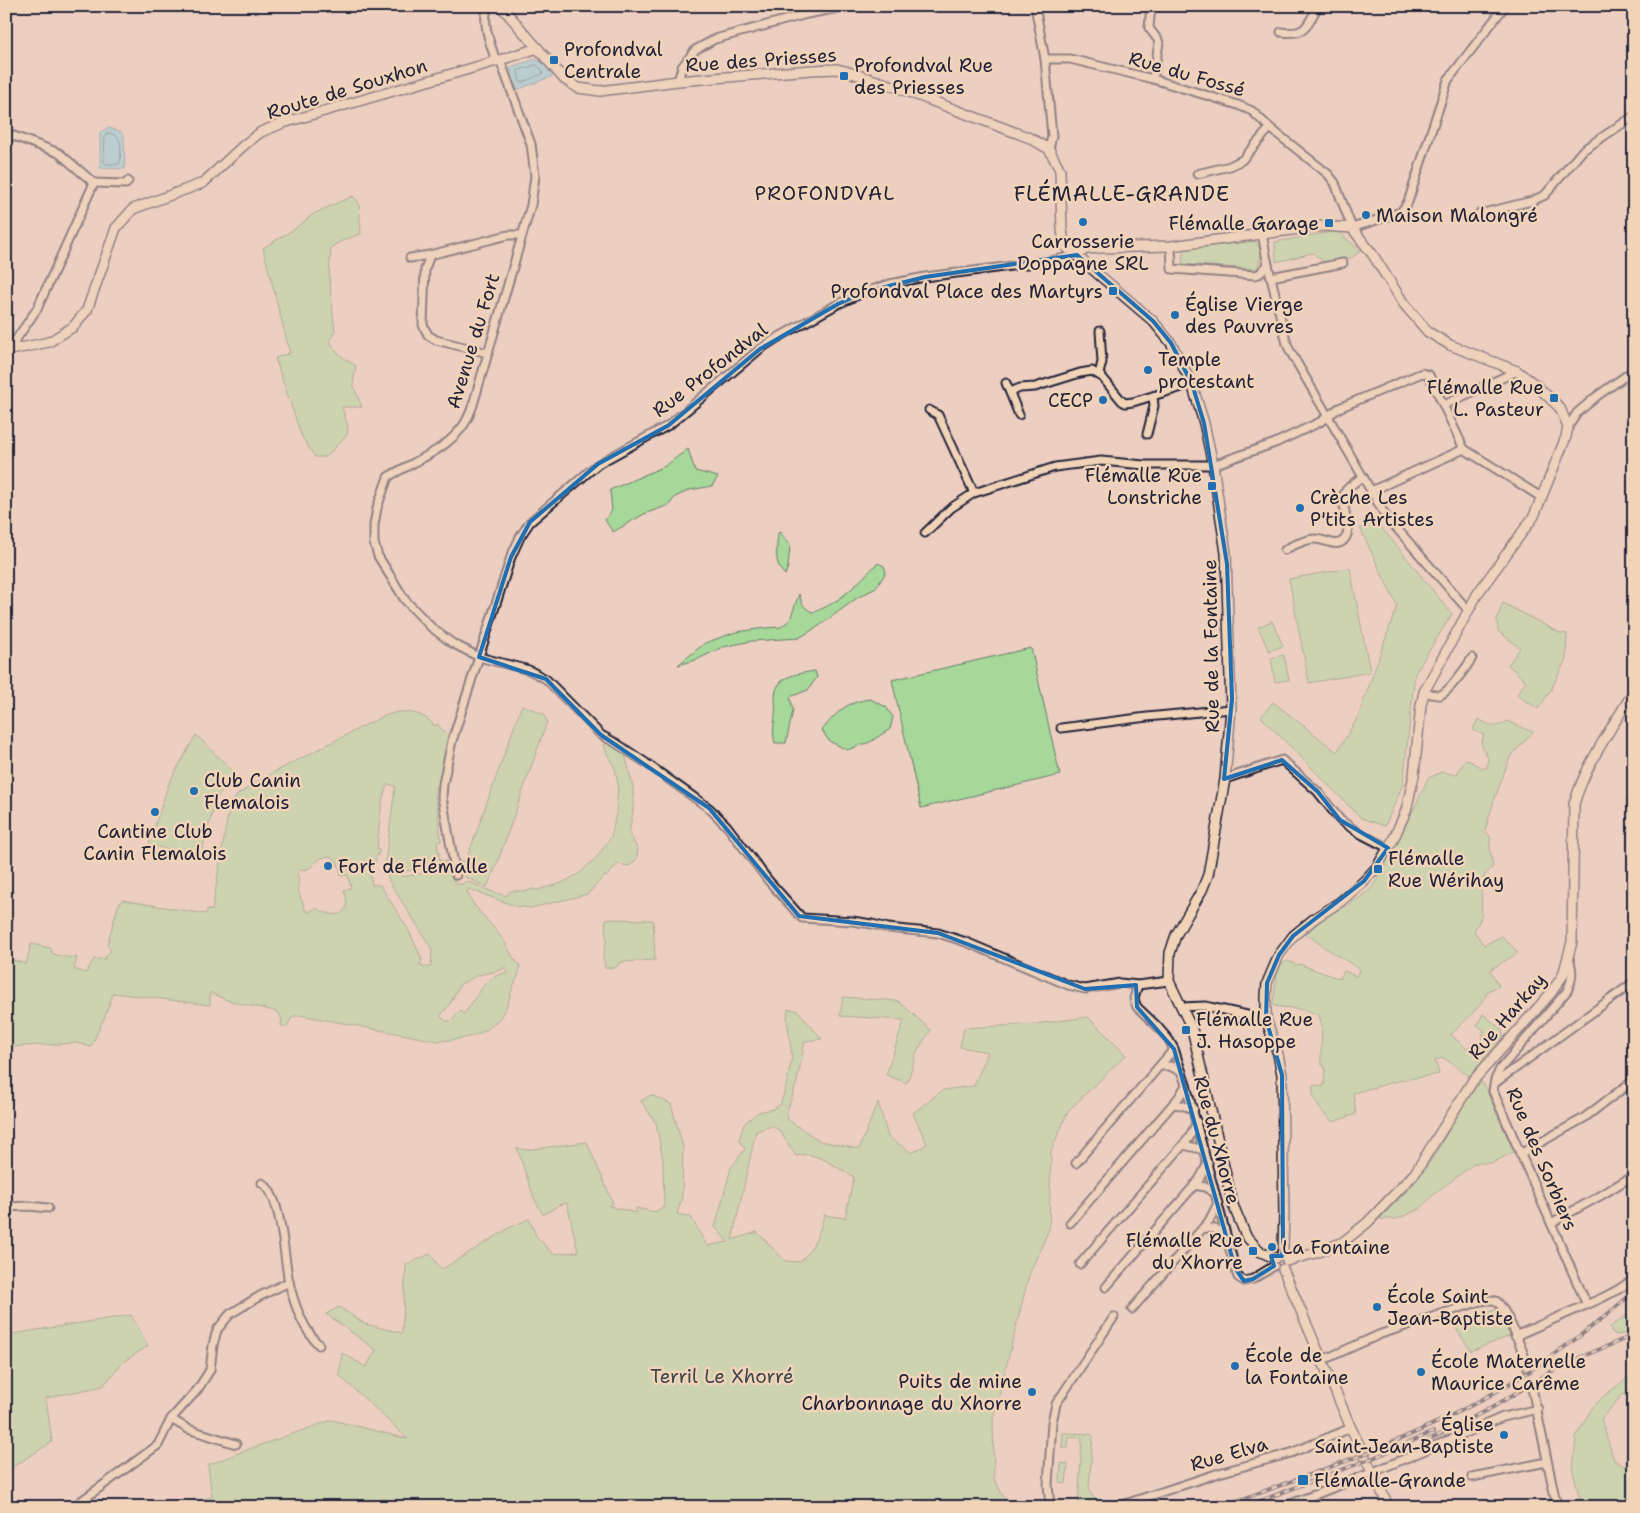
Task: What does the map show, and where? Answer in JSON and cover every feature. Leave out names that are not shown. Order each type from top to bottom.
[{"type":"street","name":"Avenue du Fort","points":[[488,6],[485,16],[489,35],[531,144],[535,176],[531,205],[473,405],[466,423],[453,438],[442,446],[388,477],[377,508],[374,542],[378,556],[405,600],[431,627],[452,643],[479,657],[529,670],[546,679],[601,735],[646,763],[714,812],[732,832],[768,880],[802,918],[866,923],[888,928],[938,933],[966,942],[1068,985],[1085,989],[1120,983],[1138,985]]},
{"type":"street","name":"Rue des Priesses","points":[[501,6],[564,79],[578,88],[600,91],[678,81],[811,70],[845,70],[1030,138],[1048,149]]},
{"type":"street","points":[[678,81],[682,67],[695,50],[715,39],[807,14],[849,6]]},
{"type":"street","points":[[1035,6],[1045,59],[1052,136],[1048,149],[1060,170],[1064,245],[1077,255],[1086,249],[1171,246],[1323,226],[1352,228],[1401,212],[1408,202],[1448,80],[1505,6]]},
{"type":"street","points":[[1151,6],[1149,28],[1158,40],[1153,79]]},
{"type":"street","points":[[1280,32],[1294,33],[1304,29],[1318,6]]},
{"type":"street","name":"Route de Souxhon","points":[[9,351],[49,342],[73,327],[87,310],[116,228],[133,209],[203,183],[261,132],[283,123],[538,48]]},
{"type":"street","name":"Rue du Fossé","points":[[1045,59],[1070,59],[1153,79],[1193,90],[1252,111],[1270,128],[1328,174],[1335,182],[1352,228]]},
{"type":"street","points":[[1479,214],[1532,200],[1545,194],[1583,150],[1634,116]]},
{"type":"street","points":[[1197,174],[1230,166],[1242,160],[1270,128]]},
{"type":"street","points":[[6,133],[59,153],[94,184],[126,184],[128,181]]},
{"type":"street","points":[[9,351],[37,310],[94,184]]},
{"type":"street","points":[[1352,228],[1373,255],[1404,304],[1428,332],[1450,345],[1517,371],[1536,385],[1560,408],[1568,427]]},
{"type":"street","points":[[1262,234],[1287,344],[1385,515],[1468,610]]},
{"type":"street","points":[[410,258],[430,255],[508,235],[522,235]]},
{"type":"street","points":[[1171,246],[1172,269],[1255,275],[1260,274],[1268,265]]},
{"type":"street","points":[[430,255],[425,269],[423,325],[428,335],[436,340],[488,353]]},
{"type":"street","name":"Rue Profondval","points":[[479,657],[512,557],[520,537],[530,522],[598,464],[669,424],[777,338],[838,304],[865,292],[890,284],[925,277],[1051,261],[1077,255]]},
{"type":"street","name":"Rue de la Fontaine","points":[[1077,255],[1153,320],[1171,343],[1192,384],[1204,423],[1213,465],[1226,553],[1232,709],[1225,779],[1208,875],[1202,890],[1176,935],[1170,953],[1169,981],[1192,1029],[1233,1205],[1246,1236],[1261,1252],[1280,1262]]},
{"type":"street","points":[[1271,277],[1344,262]]},
{"type":"street","points":[[1099,374],[1102,362],[1100,332]]},
{"type":"street","points":[[1389,1507],[1371,1473],[1280,1262],[1283,1247],[1284,1214],[1282,1075],[1278,1054],[1266,1019],[1267,983],[1279,955],[1293,936],[1315,918],[1340,902],[1364,881],[1388,848],[1406,811],[1414,775],[1424,692],[1478,593],[1534,516],[1566,437],[1568,427],[1577,413],[1597,396],[1634,370]]},
{"type":"street","points":[[1010,392],[1092,371],[1099,374],[1125,403],[1192,384]]},
{"type":"street","points":[[1444,405],[1517,371]]},
{"type":"street","points":[[925,533],[951,508],[974,493],[1055,467],[1095,461],[1148,465],[1213,465],[1320,422],[1339,408],[1422,373],[1429,375],[1464,449],[1541,497]]},
{"type":"street","points":[[1006,383],[1019,415]]},
{"type":"street","points":[[1147,434],[1154,406],[1153,396]]},
{"type":"street","points":[[929,410],[938,415],[974,493]]},
{"type":"street","points":[[1371,491],[1464,449]]},
{"type":"street","points":[[1285,550],[1311,539],[1334,544],[1343,541],[1348,529],[1343,495],[1348,487],[1363,477]]},
{"type":"street","points":[[456,875],[442,797],[443,784],[452,741],[479,657]]},
{"type":"street","points":[[1424,692],[1439,695],[1444,693],[1466,669],[1472,658]]},
{"type":"street","name":"Rue Harkay","points":[[1280,1262],[1319,1252],[1343,1242],[1367,1223],[1415,1173],[1472,1082],[1551,993],[1563,975],[1572,942],[1574,804],[1586,771],[1634,691]]},
{"type":"street","points":[[1061,728],[1232,709]]},
{"type":"street","points":[[1225,779],[1282,760],[1318,792],[1340,820],[1359,833],[1388,848]]},
{"type":"street","name":"Rue des Sorbiers","points":[[1569,958],[1573,969],[1573,976],[1567,991],[1500,1069],[1494,1084],[1494,1095],[1587,1305]]},
{"type":"street","points":[[1138,985],[1169,981]]},
{"type":"street","points":[[1494,1084],[1634,982]]},
{"type":"street","name":"Rue du Xhorre","points":[[1138,985],[1134,998],[1137,1006],[1162,1032],[1174,1050],[1182,1072],[1194,1109],[1238,1277],[1244,1281],[1252,1279],[1280,1262]]},
{"type":"street","points":[[1181,1007],[1206,1006],[1266,1019]]},
{"type":"street","points":[[1076,1163],[1174,1050]]},
{"type":"street","points":[[1160,1066],[1170,1066],[1182,1072]]},
{"type":"street","points":[[1520,1154],[1584,1118],[1634,1080]]},
{"type":"street","points":[[1070,1223],[1173,1104],[1186,1085]]},
{"type":"street","points":[[1173,1104],[1194,1109]]},
{"type":"street","points":[[1080,1264],[1184,1144],[1192,1134],[1197,1122]]},
{"type":"street","points":[[1184,1144],[1204,1150]]},
{"type":"street","points":[[1106,1287],[1202,1176],[1208,1163]]},
{"type":"street","points":[[1550,1223],[1634,1175]]},
{"type":"street","points":[[262,1183],[270,1189],[281,1226],[289,1282],[304,1326],[319,1345]]},
{"type":"street","points":[[1194,1185],[1204,1187],[1215,1193]]},
{"type":"street","points":[[1132,1309],[1212,1217],[1218,1203]]},
{"type":"street","points":[[6,1207],[29,1206],[48,1208]]},
{"type":"street","points":[[1203,1228],[1225,1232]]},
{"type":"street","points":[[1515,1336],[1613,1293],[1634,1279]]},
{"type":"street","points":[[73,1507],[158,1445],[172,1419],[198,1389],[210,1370],[213,1345],[217,1330],[222,1322],[237,1309],[289,1282]]},
{"type":"street","points":[[1323,1360],[1381,1334],[1488,1300],[1497,1302],[1504,1310],[1528,1368]]},
{"type":"street","points":[[1050,1507],[1048,1484],[1052,1422],[1056,1404],[1114,1317]]},
{"type":"street","points":[[1532,1388],[1538,1409],[1557,1507]]},
{"type":"street","points":[[1283,1507],[1371,1473],[1503,1417],[1538,1409]]},
{"type":"street","points":[[172,1419],[188,1428],[236,1444]]},
{"type":"street","name":"Rue Elva","points":[[1116,1507],[1219,1473],[1285,1454],[1351,1428]]},
{"type":"street","points":[[1472,1477],[1547,1462]]},
{"type":"highlighted area","points":[[1077,255],[1153,321],[1171,343],[1192,384],[1204,423],[1227,564],[1232,699],[1224,779],[1282,760],[1318,792],[1340,820],[1388,848],[1364,881],[1293,936],[1279,955],[1267,983],[1266,1019],[1282,1075],[1283,1247],[1282,1256],[1271,1256],[1274,1266],[1253,1279],[1244,1281],[1235,1268],[1174,1049],[1137,1007],[1136,985],[1085,989],[938,933],[799,916],[709,808],[601,735],[546,679],[479,657],[511,557],[530,522],[598,464],[669,425],[760,349],[838,304],[865,292],[925,277]]},
{"type":"green space","points":[[353,196],[359,203],[361,234],[331,247],[329,276],[335,332],[330,339],[337,351],[356,366],[353,385],[362,407],[342,407],[348,427],[347,435],[326,457],[315,457],[302,437],[275,358],[290,353],[263,248],[296,228],[315,213]]},
{"type":"green space","points":[[1337,231],[1361,251],[1351,258],[1325,263],[1313,253],[1276,262],[1275,242]]},
{"type":"green space","points":[[1255,241],[1262,252],[1257,269],[1182,264],[1184,249]]},
{"type":"green space","points":[[688,449],[695,471],[718,477],[712,486],[690,490],[675,497],[669,505],[644,514],[613,532],[605,520],[612,510],[610,490],[665,466]]},
{"type":"green space","points":[[1378,523],[1452,614],[1415,673],[1403,784],[1385,826],[1361,818],[1261,717],[1273,702],[1337,752],[1358,717],[1397,606],[1360,528]]},
{"type":"green space","points":[[780,532],[790,546],[788,567],[785,575],[777,560],[778,533]]},
{"type":"green space","points":[[878,563],[884,566],[886,572],[876,588],[857,598],[799,638],[752,641],[723,647],[696,660],[678,665],[705,643],[736,632],[781,627],[790,620],[799,594],[803,605],[807,609],[812,612],[822,609],[848,592]]},
{"type":"green space","points":[[1350,568],[1370,672],[1309,683],[1289,579]]},
{"type":"green space","points":[[1503,603],[1560,633],[1567,634],[1566,659],[1551,690],[1538,709],[1517,695],[1526,681],[1508,665],[1520,648],[1498,631],[1497,619]]},
{"type":"green space","points":[[1272,621],[1283,646],[1269,651],[1258,627]]},
{"type":"green space","points":[[1031,648],[1060,775],[921,808],[892,680]]},
{"type":"green space","points":[[1284,655],[1289,680],[1275,682],[1271,658]]},
{"type":"green space","points":[[815,671],[817,677],[808,690],[790,697],[793,710],[786,743],[775,743],[775,696],[780,683],[790,676]]},
{"type":"green space","points":[[870,699],[886,707],[893,717],[890,729],[870,742],[847,750],[829,741],[822,730],[832,718],[848,705]]},
{"type":"green space","points":[[522,705],[544,714],[547,722],[487,887],[465,877],[459,862],[466,861]]},
{"type":"green space","points":[[398,712],[418,714],[435,726],[437,724],[452,741],[443,784],[454,863],[402,872],[403,877],[448,868],[451,870],[456,884],[462,884],[467,881],[506,896],[510,891],[538,890],[562,883],[580,873],[597,857],[611,837],[616,814],[618,784],[615,768],[607,754],[601,735],[625,754],[633,787],[633,811],[629,833],[638,850],[636,860],[629,866],[618,864],[588,894],[531,908],[515,906],[469,889],[467,891],[474,904],[496,930],[520,965],[518,977],[506,1006],[500,1018],[493,1025],[467,1037],[438,1041],[300,1015],[292,1017],[287,1027],[281,1026],[282,1020],[279,1013],[233,1002],[210,992],[210,1005],[113,993],[91,1047],[77,1043],[6,1047],[6,958],[26,964],[31,944],[51,948],[52,953],[58,955],[77,957],[74,969],[86,973],[94,959],[104,959],[111,950],[107,945],[118,906],[122,900],[206,914],[207,909],[212,911],[227,820],[231,805],[237,795],[265,777],[383,716]],"holes":[[[388,784],[395,786],[385,864],[389,881],[432,949],[431,967],[419,965],[422,961],[421,957],[408,929],[380,885],[372,885],[369,868],[375,865],[376,856],[378,855],[380,815]],[[440,786],[448,861],[440,861],[437,842],[441,841],[435,787]],[[332,857],[338,864],[341,876],[348,875],[351,888],[344,890],[347,905],[341,913],[332,914],[316,908],[309,912],[305,910],[299,891],[297,875],[299,870],[308,869],[321,858]],[[506,967],[507,973],[492,978],[482,988],[464,1014],[460,1011],[451,1022],[449,1020],[447,1022],[440,1016],[450,1004],[460,984],[476,976]]]},
{"type":"green space","points":[[1478,719],[1489,725],[1496,726],[1507,721],[1533,732],[1510,757],[1493,803],[1485,831],[1490,836],[1493,867],[1487,872],[1482,883],[1481,916],[1474,931],[1484,945],[1502,936],[1518,953],[1490,970],[1499,986],[1488,991],[1477,1008],[1451,1035],[1467,1049],[1472,1044],[1479,1047],[1484,1030],[1477,1025],[1483,1014],[1502,1030],[1503,1037],[1469,1076],[1444,1058],[1435,1060],[1439,1074],[1398,1081],[1353,1093],[1356,1114],[1333,1122],[1318,1106],[1313,1091],[1313,1085],[1324,1086],[1325,1071],[1321,1060],[1322,1026],[1319,1015],[1306,1010],[1275,1006],[1273,1004],[1277,975],[1281,964],[1288,961],[1340,979],[1344,971],[1356,976],[1360,969],[1306,934],[1341,906],[1345,907],[1371,889],[1413,812],[1428,778],[1442,772],[1456,775],[1466,759],[1482,768],[1487,768],[1488,758],[1481,744],[1484,735],[1473,730]]},
{"type":"green space","name":"Club Canin Flemalois","points":[[196,735],[235,773],[216,799],[200,859],[149,844],[169,783]]},
{"type":"green space","points":[[1634,795],[1634,835],[1626,800]]},
{"type":"green space","points":[[606,919],[653,920],[655,960],[621,962],[615,968],[605,968],[603,956],[607,939],[605,930]]},
{"type":"green space","points":[[843,997],[898,1001],[931,1030],[917,1051],[907,1083],[886,1075],[904,1020],[840,1016]]},
{"type":"green space","name":"Terril Le Xhorré","points":[[788,1009],[798,1011],[822,1039],[805,1041],[797,1082],[787,1111],[788,1120],[820,1141],[859,1149],[878,1102],[888,1137],[912,1153],[927,1144],[913,1113],[943,1090],[974,1086],[988,1052],[960,1047],[964,1028],[1035,1024],[1088,1017],[1126,1055],[1068,1111],[1051,1151],[1049,1229],[1029,1275],[993,1419],[994,1479],[1009,1507],[171,1507],[212,1497],[208,1465],[332,1420],[408,1439],[339,1375],[342,1353],[366,1367],[376,1350],[326,1314],[339,1307],[365,1324],[402,1333],[406,1265],[430,1254],[441,1269],[444,1268],[511,1227],[529,1219],[536,1236],[553,1254],[578,1252],[567,1203],[559,1205],[543,1215],[534,1198],[517,1148],[526,1150],[587,1142],[613,1203],[609,1206],[636,1213],[636,1208],[655,1212],[664,1207],[663,1160],[656,1123],[641,1101],[651,1095],[671,1104],[683,1147],[682,1197],[677,1214],[691,1217],[707,1246],[728,1242],[715,1227],[731,1168],[745,1149],[739,1140],[744,1124],[758,1112],[773,1109],[780,1105],[786,1087],[792,1057],[787,1019]],"holes":[[[772,1126],[779,1130],[796,1156],[808,1154],[823,1159],[854,1177],[845,1218],[824,1215],[821,1228],[815,1240],[800,1262],[785,1261],[757,1232],[732,1240],[756,1131]]]},
{"type":"green space","points":[[1481,1081],[1488,1090],[1488,1094],[1514,1152],[1492,1163],[1475,1163],[1434,1194],[1420,1209],[1397,1219],[1379,1219],[1404,1195],[1421,1175]]},
{"type":"green space","points":[[1497,1309],[1510,1336],[1471,1351],[1453,1324]]},
{"type":"green space","points":[[1634,1310],[1634,1329],[1623,1334],[1615,1335],[1612,1333],[1610,1327]]},
{"type":"green space","points":[[131,1315],[148,1346],[123,1362],[103,1386],[46,1398],[52,1442],[6,1471],[6,1335]]},
{"type":"green space","points":[[1634,1373],[1634,1395],[1630,1399],[1623,1394],[1601,1419],[1614,1460],[1623,1466],[1629,1465],[1634,1469],[1634,1504],[1625,1507],[1582,1507],[1573,1471],[1576,1437],[1592,1408],[1604,1396]]},
{"type":"green space","points":[[1063,1433],[1091,1434],[1093,1436],[1089,1488],[1092,1496],[1102,1506],[1078,1507],[1082,1438],[1069,1437],[1068,1448],[1062,1448]]},
{"type":"green space","points":[[1061,1463],[1068,1464],[1066,1484],[1060,1483]]},
{"type":"water","points":[[536,59],[544,64],[553,76],[517,90],[510,67]]},
{"type":"water","points":[[108,128],[120,131],[124,136],[125,169],[100,168],[100,132]]},
{"type":"tunnel","points":[[1528,1368],[1532,1388]]},
{"type":"railway","points":[[1220,1507],[1368,1453],[1476,1403],[1558,1352],[1634,1292]]},
{"type":"railway","points":[[1427,1441],[1493,1407],[1562,1365],[1634,1335]]},
{"type":"railway","points":[[1244,1507],[1373,1458],[1433,1432]]},
{"type":"place","name":"Profondval Centrale","points":[[554,60]]},
{"type":"place","name":"Profondval Rue des Priesses","points":[[844,76]]},
{"type":"place","name":"Maison Malongré","points":[[1366,215]]},
{"type":"place","name":"Carrosserie Doppagne SRL","points":[[1083,222]]},
{"type":"place","name":"Flémalle Garage","points":[[1329,223]]},
{"type":"place","name":"Profondval Place des Martyrs","points":[[1113,291]]},
{"type":"place","name":"Église Vierge des Pauvres","points":[[1175,315]]},
{"type":"place","name":"Temple protestant","points":[[1148,370]]},
{"type":"place","name":"Flémalle Rue L. Pasteur","points":[[1554,398]]},
{"type":"place","name":"CECP","points":[[1103,400]]},
{"type":"place","name":"Flémalle Rue Lonstriche","points":[[1212,486]]},
{"type":"place","name":"Crèche Les P'tits Artistes","points":[[1300,508]]},
{"type":"place","name":"Club Canin Flemalois","points":[[194,791]]},
{"type":"place","name":"Cantine Club Canin Flemalois","points":[[155,812]]},
{"type":"place","name":"Fort de Flémalle","points":[[328,866]]},
{"type":"place","name":"Flémalle Rue Wérihay","points":[[1378,869]]},
{"type":"place","name":"Flémalle Rue J. Hasoppe","points":[[1186,1030]]},
{"type":"place","name":"La Fontaine","points":[[1272,1247]]},
{"type":"place","name":"Flémalle Rue du Xhorre","points":[[1253,1251]]},
{"type":"place","name":"École Saint Jean-Baptiste","points":[[1377,1307]]},
{"type":"place","name":"École de la Fontaine","points":[[1235,1366]]},
{"type":"place","name":"École Maternelle Maurice Carême","points":[[1421,1372]]},
{"type":"place","name":"Puits de mine Charbonnage du Xhorre","points":[[1032,1392]]},
{"type":"place","name":"Église Saint-Jean-Baptiste","points":[[1504,1435]]},
{"type":"place","name":"Flémalle-Grande","points":[[1303,1480]]},
{"type":"district","name":"PROFONDVAL","points":[[825,193]]},
{"type":"district","name":"FLÉMALLE-GRANDE","points":[[1122,194]]}]
